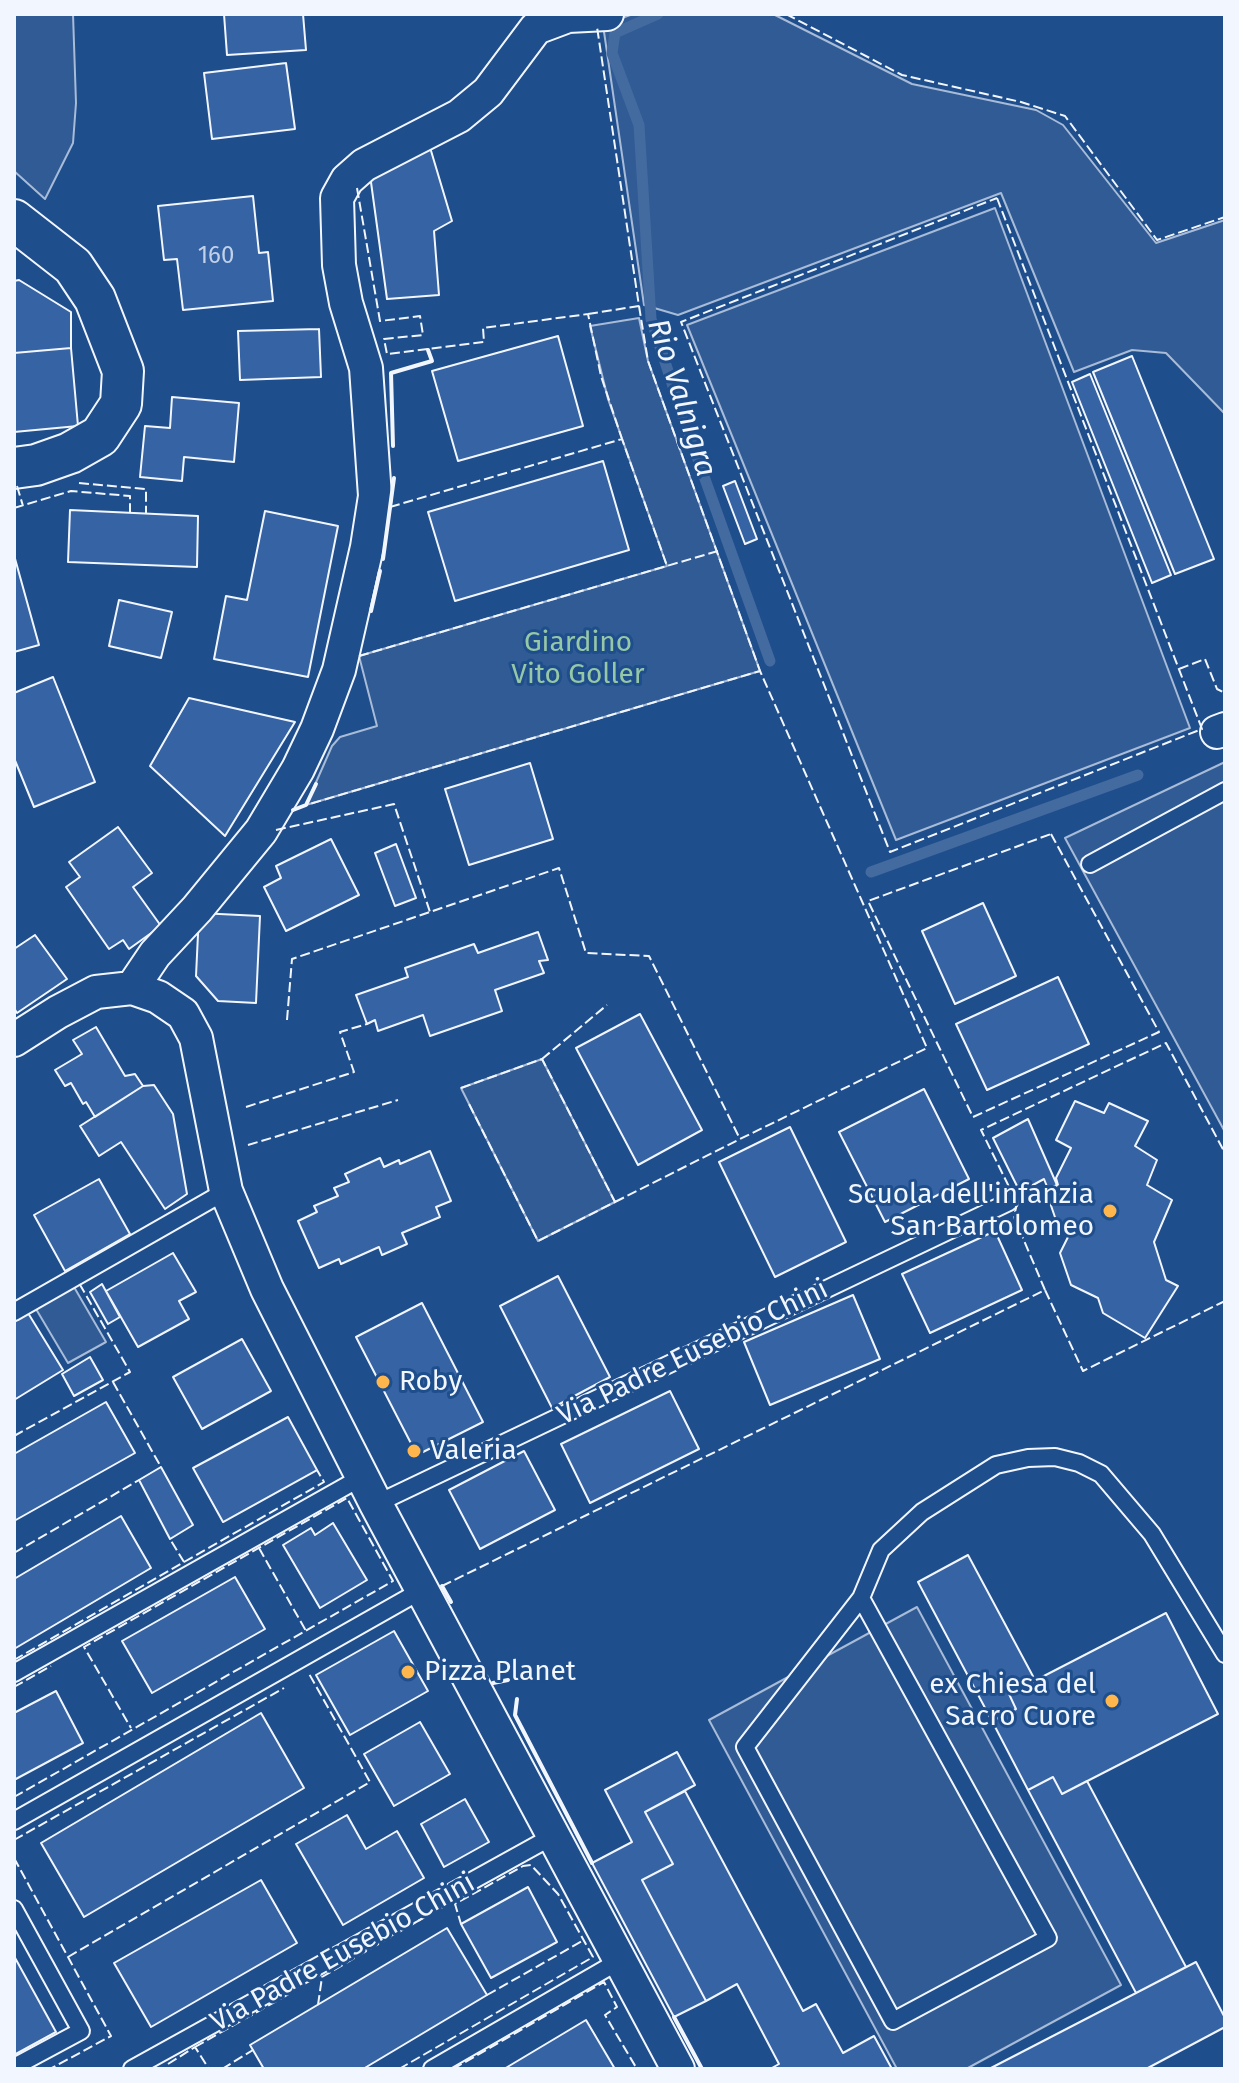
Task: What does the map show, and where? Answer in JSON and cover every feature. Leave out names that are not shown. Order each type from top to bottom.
[{"type":"street","points":[[132,988],[155,954],[197,909],[261,831],[298,769],[339,670],[367,547],[375,496],[366,368],[336,303],[339,265],[337,198],[347,180],[364,165],[459,116],[488,92],[536,28],[568,16],[607,14]]},
{"type":"street","points":[[14,220],[73,266],[95,299],[123,371],[121,404],[100,436],[70,453],[36,465],[14,468]]},
{"type":"street","points":[[14,1040],[96,992],[132,988],[158,997],[183,1014],[196,1038],[226,1191],[267,1289],[369,1491],[678,2069]]},
{"type":"lane","points":[[1090,864],[1224,795]]},
{"type":"lane","points":[[14,1312],[226,1191]]},
{"type":"lane","name":"Via Padre Eusebio Chini","points":[[14,1673],[369,1491],[1009,1202]]},
{"type":"lane","points":[[861,1598],[1048,1938],[893,2021],[745,1747],[861,1598],[881,1550],[922,1512],[996,1465],[1028,1458],[1055,1457],[1079,1463],[1101,1474],[1152,1534],[1225,1654]]},
{"type":"lane","points":[[14,1821],[422,1590]]},
{"type":"lane","name":"Via Padre Eusebio Chini","points":[[132,2069],[553,1836]]},
{"type":"lane","points":[[14,1909],[81,2031],[14,2067]]},
{"type":"lane","points":[[432,2069],[619,1961]]},
{"type":"shaded area","points":[[14,14],[73,14],[76,103],[73,143],[45,199],[14,171]]},
{"type":"shaded area","points":[[633,14],[773,14],[912,84],[1036,110],[1063,125],[1156,243],[1225,220],[1225,414],[1166,353],[1132,350],[1074,372],[1001,193],[678,315],[644,305],[603,25]]},
{"type":"shaded area","points":[[995,208],[1190,728],[896,840],[687,325]]},
{"type":"shaded area","points":[[639,318],[648,361],[760,671],[306,805],[332,746],[340,737],[377,726],[359,656],[667,566],[608,399],[590,326]]},
{"type":"shaded area","points":[[1225,762],[1225,1132],[1065,838]]},
{"type":"shaded area","points":[[542,1059],[615,1202],[538,1241],[461,1088]]},
{"type":"shaded area","points":[[74,1287],[106,1342],[68,1363],[36,1309]]},
{"type":"shaded area","points":[[917,1607],[1121,1985],[966,2069],[897,2069],[709,1720]]},
{"type":"building","points":[[224,14],[303,14],[306,50],[227,55]]},
{"type":"building","points":[[286,63],[295,129],[212,139],[204,73]]},
{"type":"building","points":[[429,144],[452,221],[434,231],[439,295],[387,299],[370,175]]},
{"type":"building","points":[[253,196],[259,253],[268,252],[273,301],[183,310],[177,259],[164,260],[158,206]]},
{"type":"building","points":[[19,280],[71,312],[71,348],[14,353],[14,281]]},
{"type":"building","points":[[319,329],[321,377],[240,380],[238,331]]},
{"type":"building","points":[[558,336],[583,426],[458,461],[432,371]]},
{"type":"building","points":[[71,348],[78,426],[14,432],[14,353]]},
{"type":"building","points":[[1132,356],[1214,559],[1175,574],[1093,372]]},
{"type":"building","points":[[1090,374],[1171,575],[1152,583],[1072,382]]},
{"type":"building","points":[[172,397],[239,403],[234,462],[184,457],[182,481],[140,477],[145,426],[170,428]]},
{"type":"building","points":[[603,461],[629,550],[455,601],[428,512]]},
{"type":"building","points":[[735,481],[757,539],[745,544],[723,486]]},
{"type":"building","points":[[70,510],[198,516],[197,567],[68,562]]},
{"type":"building","points":[[265,511],[338,526],[308,677],[214,659],[226,596],[247,600]]},
{"type":"building","points":[[14,555],[39,645],[14,652]]},
{"type":"building","points":[[119,600],[172,612],[161,658],[109,646]]},
{"type":"building","points":[[53,677],[95,782],[34,807],[14,758],[14,693]]},
{"type":"building","points":[[189,698],[295,722],[225,836],[150,766]]},
{"type":"building","points":[[530,763],[553,839],[469,865],[445,789]]},
{"type":"building","points":[[118,827],[152,873],[133,887],[161,926],[129,949],[123,940],[109,949],[66,887],[80,877],[69,862]]},
{"type":"building","points":[[331,839],[359,895],[286,931],[264,887],[281,878],[276,866]]},
{"type":"building","points":[[396,844],[416,898],[395,906],[375,853]]},
{"type":"building","points":[[983,903],[1016,976],[955,1004],[922,931]]},
{"type":"building","points":[[199,913],[260,916],[256,1003],[218,1001],[196,976]]},
{"type":"building","points":[[538,932],[548,960],[539,961],[544,973],[495,990],[502,1011],[430,1036],[423,1015],[378,1031],[375,1020],[367,1024],[356,995],[408,977],[405,968],[474,944],[478,953]]},
{"type":"building","points":[[35,935],[67,979],[17,1013],[14,1008],[14,949]]},
{"type":"building","points":[[1058,977],[1089,1044],[987,1090],[956,1024]]},
{"type":"building","points":[[640,1014],[702,1130],[638,1165],[576,1048]]},
{"type":"building","points":[[96,1027],[125,1076],[135,1074],[143,1086],[95,1117],[71,1083],[65,1086],[55,1070],[82,1054],[73,1040]]},
{"type":"building","points":[[154,1085],[173,1114],[187,1194],[165,1209],[121,1142],[99,1156],[80,1126],[143,1086]]},
{"type":"building","points":[[924,1089],[969,1179],[885,1222],[839,1132]]},
{"type":"building","name":"Scuola dell'infanzia San Bartolomeo","points":[[1075,1101],[1104,1113],[1109,1103],[1148,1121],[1135,1146],[1157,1160],[1147,1185],[1172,1200],[1154,1242],[1166,1280],[1178,1286],[1145,1338],[1103,1313],[1098,1298],[1071,1285],[1060,1253],[1073,1227],[1071,1222],[1058,1226],[1046,1191],[1058,1185],[1056,1178],[1071,1148],[1056,1140]]},
{"type":"building","points":[[1028,1119],[1057,1185],[1048,1189],[1044,1179],[1020,1192],[993,1138]]},
{"type":"building","points":[[790,1127],[846,1242],[775,1277],[719,1162]]},
{"type":"building","points":[[430,1151],[451,1201],[436,1207],[440,1217],[402,1233],[407,1244],[382,1255],[379,1247],[341,1264],[339,1259],[319,1268],[298,1221],[317,1212],[314,1206],[338,1196],[334,1188],[349,1182],[345,1174],[380,1158],[384,1167],[399,1160],[400,1164]]},
{"type":"building","points":[[99,1179],[130,1234],[65,1271],[34,1215]]},
{"type":"building","points":[[995,1231],[1022,1290],[930,1333],[902,1274]]},
{"type":"building","points":[[173,1253],[196,1292],[179,1301],[189,1319],[138,1347],[106,1291]]},
{"type":"building","points":[[558,1276],[610,1377],[552,1408],[500,1306]]},
{"type":"building","points":[[102,1284],[120,1317],[108,1324],[90,1292]]},
{"type":"building","points":[[853,1295],[880,1359],[770,1405],[744,1342]]},
{"type":"building","points":[[422,1303],[483,1422],[417,1455],[356,1337]]},
{"type":"building","points":[[28,1313],[63,1370],[14,1400],[14,1322]]},
{"type":"building","points":[[242,1339],[271,1391],[202,1429],[173,1377]]},
{"type":"building","points":[[90,1357],[103,1380],[74,1396],[62,1374]]},
{"type":"building","points":[[670,1391],[699,1449],[590,1503],[561,1444]]},
{"type":"building","points":[[106,1402],[135,1453],[14,1521],[14,1454]]},
{"type":"building","points":[[288,1417],[317,1470],[223,1522],[193,1468]]},
{"type":"building","points":[[524,1451],[555,1510],[480,1549],[449,1490]]},
{"type":"building","points":[[161,1467],[193,1525],[170,1539],[139,1480]]},
{"type":"building","points":[[121,1516],[151,1568],[14,1649],[14,1579]]},
{"type":"building","points":[[333,1523],[367,1580],[320,1608],[283,1545],[311,1528],[315,1535]]},
{"type":"building","points":[[968,1555],[1035,1680],[1009,1694],[1016,1709],[992,1721],[918,1582]]},
{"type":"building","points":[[235,1577],[265,1629],[152,1693],[122,1641]]},
{"type":"building","name":"ex Chiesa del Sacro Cuore","points":[[1166,1613],[1218,1714],[1062,1794],[1053,1777],[1028,1790],[992,1721],[1016,1709],[1009,1694]]},
{"type":"building","points":[[394,1631],[428,1691],[350,1735],[316,1675]]},
{"type":"building","points":[[56,1691],[83,1743],[14,1780],[14,1713]]},
{"type":"building","points":[[261,1713],[304,1788],[84,1917],[41,1843]]},
{"type":"building","points":[[420,1722],[450,1774],[394,1806],[364,1754]]},
{"type":"building","points":[[677,1752],[695,1785],[645,1812],[673,1864],[642,1880],[706,2001],[674,2017],[592,1863],[632,1842],[605,1790]]},
{"type":"building","points":[[1053,1777],[1062,1794],[1087,1781],[1186,1967],[1136,1993],[1028,1790]]},
{"type":"building","points":[[685,1791],[803,2011],[816,2004],[843,2053],[874,2036],[892,2069],[770,2069],[779,2064],[737,1984],[706,2001],[642,1880],[673,1864],[645,1812]]},
{"type":"building","points":[[465,1799],[489,1842],[444,1867],[421,1824]]},
{"type":"building","points":[[347,1815],[366,1849],[397,1831],[424,1878],[343,1925],[296,1844]]},
{"type":"building","points":[[261,1880],[297,1943],[151,2027],[114,1963]]},
{"type":"building","points":[[528,1887],[557,1942],[491,1978],[461,1924]]},
{"type":"building","points":[[447,1928],[487,1995],[363,2069],[264,2069],[250,2045]]},
{"type":"building","points":[[14,1956],[56,2032],[14,2055]]},
{"type":"building","points":[[1196,1962],[1225,2018],[1225,2027],[1146,2069],[989,2069]]},
{"type":"building","points":[[586,2020],[615,2069],[504,2069]]},
{"type":"waterway","name":"Rio Valnigra","points":[[658,14],[615,33],[612,53],[639,125],[651,319],[770,661]]},
{"type":"waterway","name":"Rio Valnigra","points":[[871,872],[1138,775]]},
{"type":"fence","points":[[786,14],[902,75],[1021,102],[1065,116],[1157,240],[1225,217]]},
{"type":"fence","points":[[588,314],[639,306],[597,27]]},
{"type":"fence","points":[[357,188],[380,321],[420,316],[423,335],[384,339],[387,354],[484,342],[483,328],[588,314],[601,376],[622,439]]},
{"type":"fence","points":[[997,198],[1202,729],[890,852],[681,322],[997,198]]},
{"type":"fence","points":[[639,306],[648,361],[760,671]]},
{"type":"fence","points":[[390,507],[622,439],[667,566]]},
{"type":"fence","points":[[79,483],[146,489],[146,514]]},
{"type":"fence","points":[[17,486],[23,506]]},
{"type":"fence","points":[[14,508],[71,491],[130,496],[130,513]]},
{"type":"fence","points":[[359,656],[718,551]]},
{"type":"fence","points":[[1179,669],[1205,659],[1217,689],[1225,693]]},
{"type":"fence","points":[[287,1020],[292,959],[559,868],[586,953],[649,956],[740,1139],[927,1048],[760,671],[306,805]]},
{"type":"fence","points":[[276,830],[394,804],[430,912]]},
{"type":"fence","points":[[1051,834],[1159,1032],[973,1117],[868,901],[1051,834]]},
{"type":"fence","points":[[542,1059],[607,1005]]},
{"type":"fence","points":[[246,1107],[354,1072],[340,1032],[367,1024]]},
{"type":"fence","points":[[1045,1290],[1014,1217],[1017,1203],[981,1130],[1166,1043],[1225,1153]]},
{"type":"fence","points":[[461,1088],[542,1059],[615,1202],[538,1241],[469,1104]]},
{"type":"fence","points":[[248,1145],[398,1100]]},
{"type":"fence","points":[[615,1202],[740,1139]]},
{"type":"fence","points":[[14,1436],[130,1372],[79,1283]]},
{"type":"fence","points":[[442,1586],[1045,1290],[1083,1371],[1225,1301]]},
{"type":"fence","points":[[113,1382],[161,1467]]},
{"type":"fence","points":[[184,1562],[324,1482],[317,1470]]},
{"type":"fence","points":[[14,1553],[139,1480]]},
{"type":"fence","points":[[14,1797],[393,1581],[347,1498],[84,1647],[131,1728]]},
{"type":"fence","points":[[14,1660],[184,1562],[170,1539]]},
{"type":"fence","points":[[259,1548],[306,1631]]},
{"type":"fence","points":[[14,1687],[51,1666]]},
{"type":"fence","points":[[68,1957],[370,1782],[308,1672]]},
{"type":"fence","points":[[14,1840],[284,1688]]},
{"type":"fence","points":[[14,1858],[111,2036],[50,2069]]},
{"type":"fence","points":[[399,2069],[593,1957],[558,1894],[531,1865],[523,1866],[455,1904],[461,1924]]},
{"type":"fence","points":[[318,2005],[322,1977],[423,1918]]},
{"type":"fence","points":[[487,1995],[584,1940]]},
{"type":"fence","points":[[453,2069],[604,1982],[617,2007],[605,2015],[637,2069]]},
{"type":"fence","points":[[195,2047],[289,1994]]},
{"type":"fence","points":[[168,2064],[195,2047],[209,2069]]},
{"type":"fence","points":[[222,2069],[253,2050]]},
{"type":"wall","points":[[393,446],[391,373],[432,361],[428,350]]},
{"type":"wall","points":[[383,559],[394,478]]},
{"type":"wall","points":[[371,611],[380,571]]},
{"type":"wall","points":[[293,810],[306,805],[316,784]]},
{"type":"wall","points":[[442,1586],[451,1602]]},
{"type":"wall","points":[[493,1683],[508,1680]]},
{"type":"wall","points":[[517,1699],[515,1715],[592,1863]]},
{"type":"wall","points":[[674,2017],[702,2069]]},
{"type":"place","name":"Scuola dell'infanzia San Bartolomeo","points":[[1110,1211]]},
{"type":"place","name":"Roby","points":[[383,1382]]},
{"type":"place","name":"Valeria","points":[[414,1451]]},
{"type":"place","name":"Pizza Planet","points":[[408,1672]]},
{"type":"place","name":"ex Chiesa del Sacro Cuore","points":[[1112,1701]]},
{"type":"park label","name":"Giardino Vito Goller","points":[[578,659]]}]
